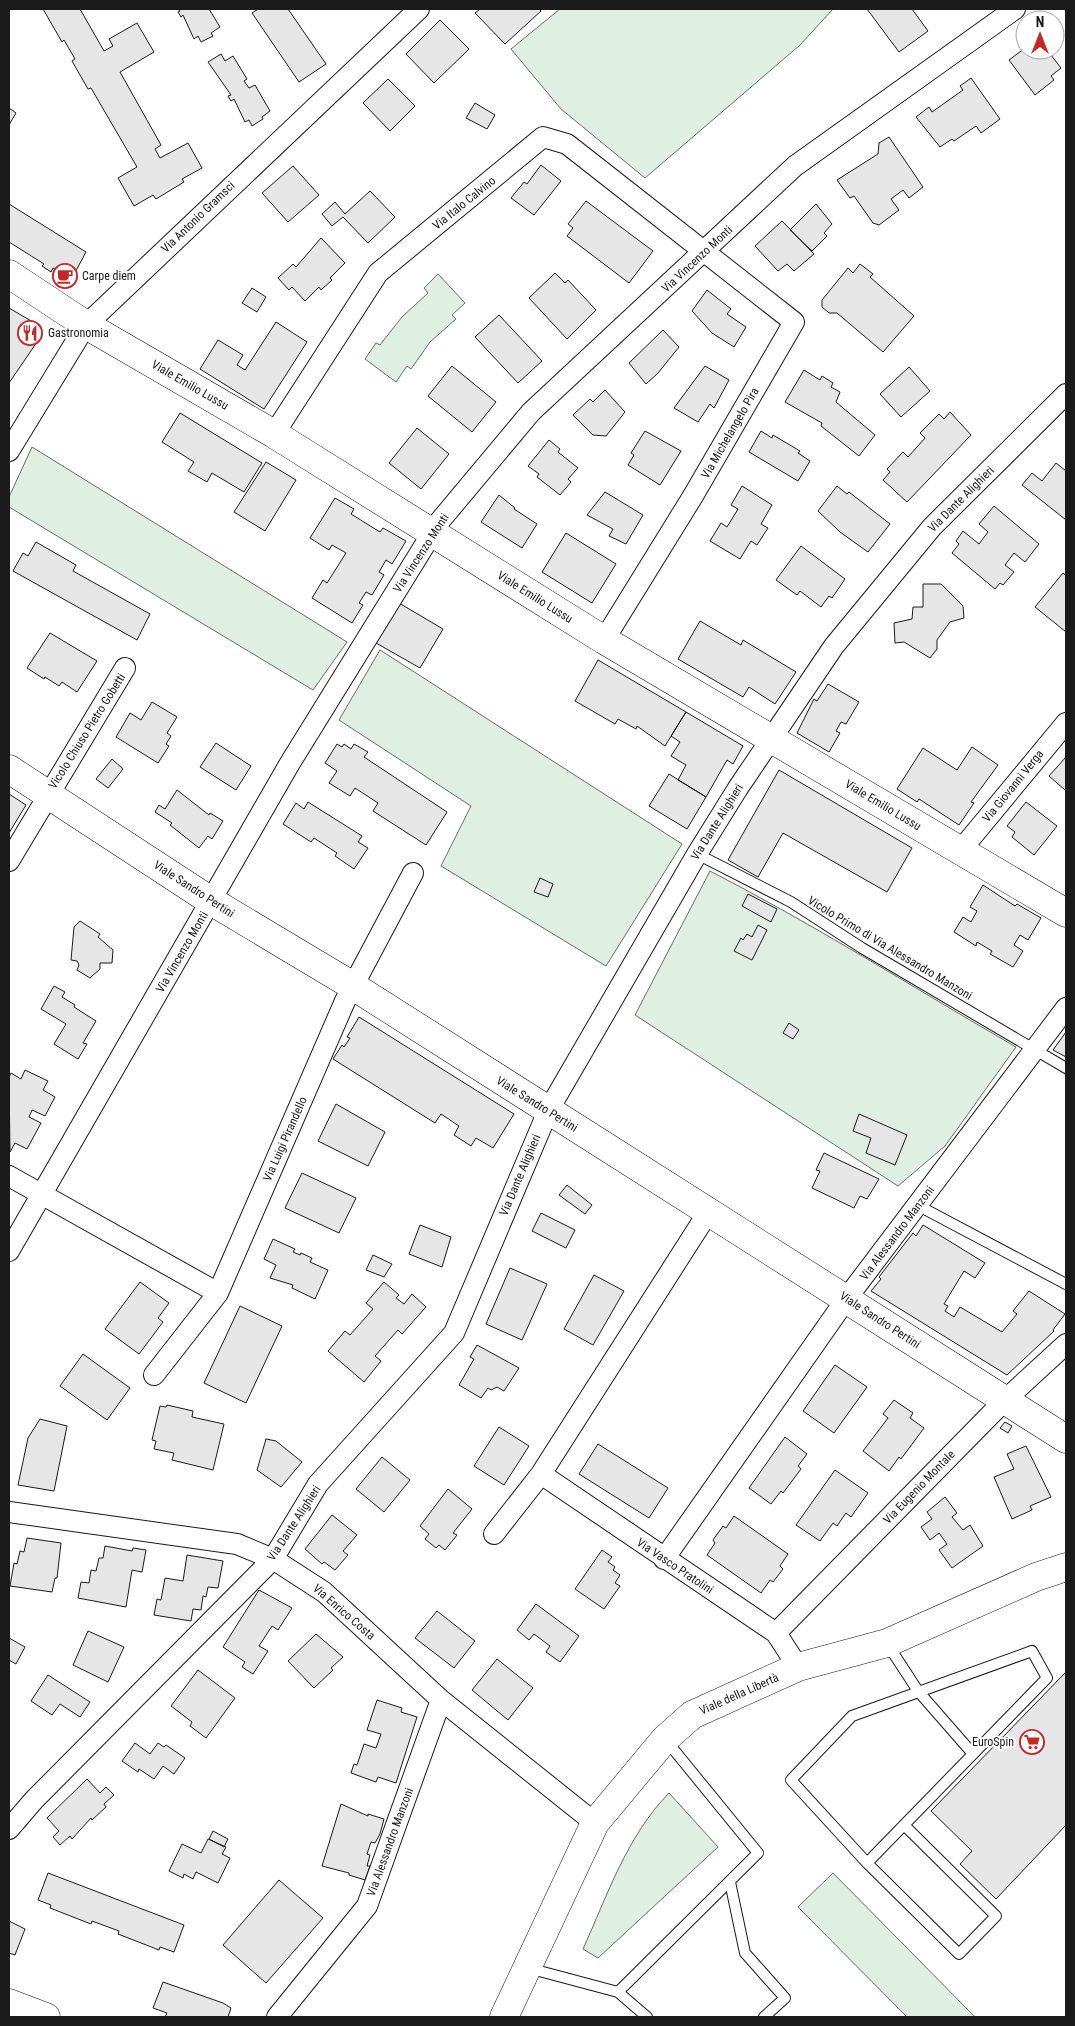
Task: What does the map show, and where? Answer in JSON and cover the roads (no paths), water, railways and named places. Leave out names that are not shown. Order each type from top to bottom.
[{"type":"street","name":"Via Antonio Gramsci","points":[[9,451],[86,325],[419,9]]},
{"type":"street","name":"Via Vincenzo Monti","points":[[9,1251],[290,763],[432,533],[531,412],[795,166],[1015,9]]},
{"type":"street","name":"Via Italo Calvino","points":[[274,434],[378,273],[543,137],[567,144],[704,252]]},
{"type":"street","name":"Via Michelangelo Pira","points":[[604,640],[693,496],[794,322],[704,252]]},
{"type":"street","name":"Viale Emilio Lussu","points":[[9,274],[86,325],[274,434],[604,640],[1066,913]]},
{"type":"street","name":"Via Dante Alighieri","points":[[9,1829],[34,1800],[273,1559],[318,1484],[454,1333],[548,1111],[697,854],[834,646],[932,527],[1066,394]]},
{"type":"street","name":"Vicolo Chiuso Pietro Gobetti","points":[[9,861],[125,668]]},
{"type":"street","name":"Via Giovanni Verga","points":[[960,851],[1066,723]]},
{"type":"street","name":"Viale Sandro Pertini","points":[[9,769],[211,901],[353,986],[548,1111],[847,1298],[1066,1439]]},
{"type":"street","name":"Via Luigi Pirandello","points":[[154,1375],[218,1293],[353,986],[413,873]]},
{"type":"street","name":"Via Alessandro Manzoni","points":[[664,1559],[847,1298],[1066,1008]]},
{"type":"street","points":[[9,1176],[218,1293]]},
{"type":"street","points":[[494,1534],[541,1474],[709,1211]]},
{"type":"street","name":"Via Eugenio Montale","points":[[776,1633],[1004,1400],[1066,1344]]},
{"type":"street","name":"Via Vasco Pratolini","points":[[541,1474],[776,1633],[798,1667]]},
{"type":"street","name":"Via Enrico Costa","points":[[9,1512],[237,1544],[273,1559],[324,1592],[441,1700],[595,1823]]},
{"type":"street","name":"Viale della Libertà","points":[[504,2017],[595,1823],[666,1739],[692,1715],[798,1667],[886,1643],[1036,1577],[1066,1567]]},
{"type":"street","name":"Via Alessandro Manzoni","points":[[278,2017],[367,1906],[441,1700]]},
{"type":"street","points":[[9,2003],[46,2017]]},
{"type":"lane","name":"Vicolo Primo di Via Alessandro Manzoni","points":[[697,854],[791,902],[862,948],[1066,1068]]},
{"type":"lane","points":[[918,1205],[1066,1284]]},
{"type":"lane","points":[[886,1643],[918,1691],[973,1754]]},
{"type":"lane","points":[[866,1863],[1047,1678],[1032,1651],[852,1716],[791,1780],[866,1863],[959,1954],[996,1916],[904,1825]]},
{"type":"lane","points":[[618,1992],[758,1853],[666,1739]]},
{"type":"lane","points":[[730,1882],[745,1953],[785,1998],[764,2017]]},
{"type":"lane","points":[[527,1968],[618,1992],[648,2017]]},
{"type":"place","name":"Carpe diem","points":[[65,276]]},
{"type":"place","name":"Gastronomia","points":[[30,333]]},
{"type":"place","name":"EuroSpin","points":[[1032,1742]]}]
